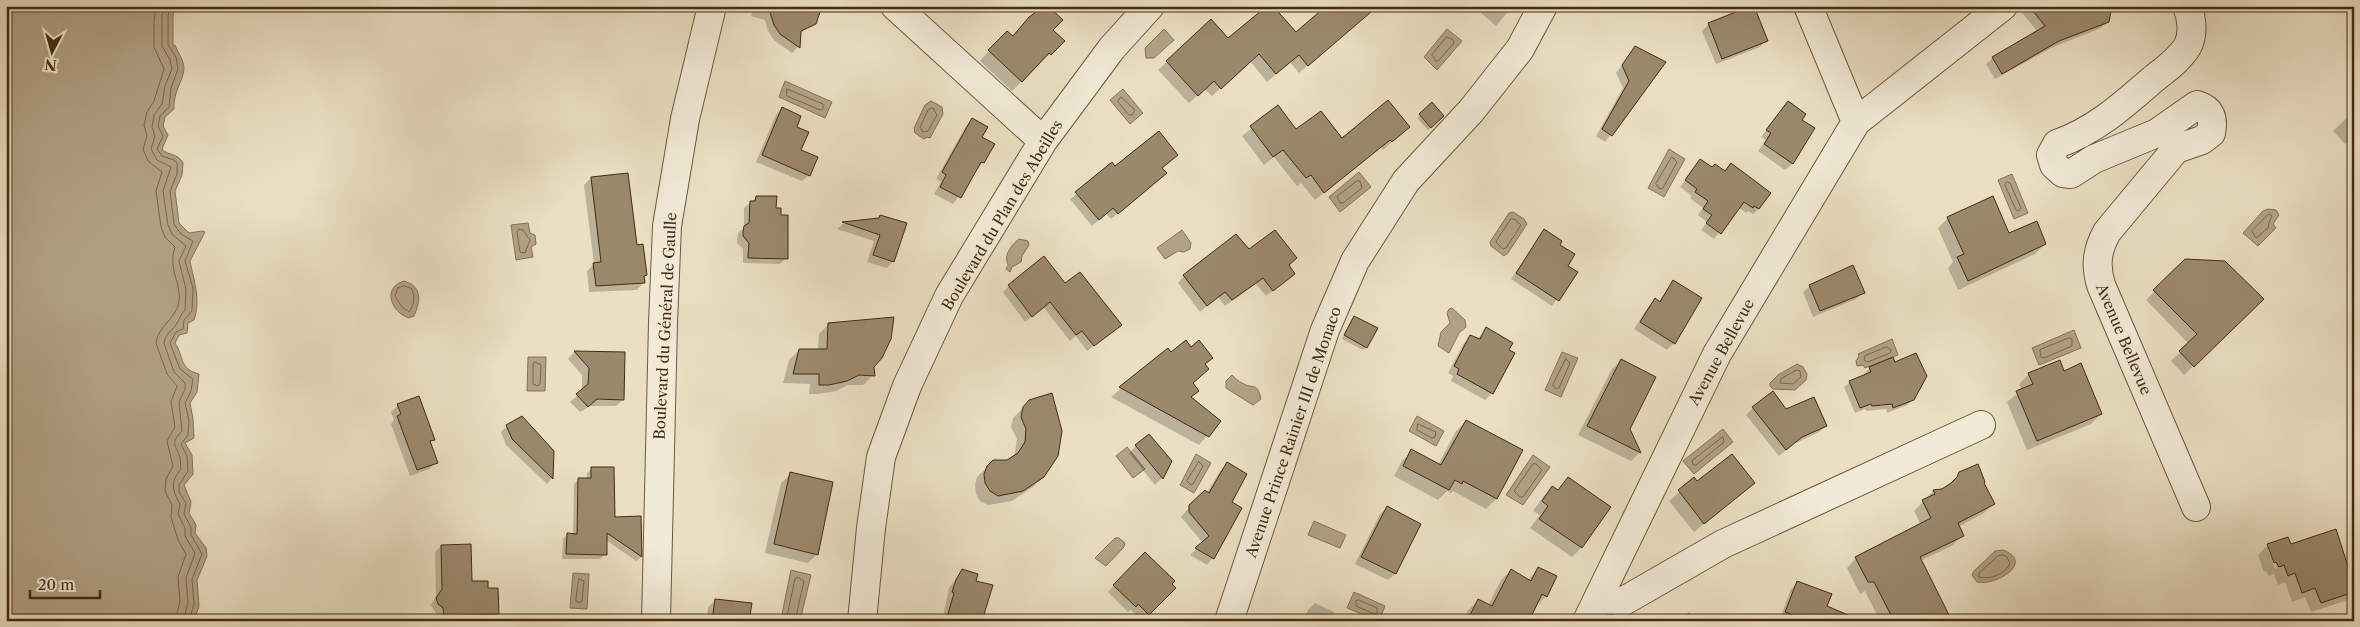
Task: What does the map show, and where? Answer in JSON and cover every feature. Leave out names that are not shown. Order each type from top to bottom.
[{"type":"street","name":"Boulevard du Général de Gaulle","points":[[656,621],[667,226],[685,119],[712,6]]},
{"type":"street","points":[[895,6],[1043,141]]},
{"type":"street","name":"Boulevard du Plan des Abeilles","points":[[862,621],[881,456],[907,386],[949,296],[1043,141],[1112,48],[1150,6]]},
{"type":"street","name":"Avenue Prince Rainier III de Monaco","points":[[1229,621],[1324,330],[1355,261],[1406,181],[1470,111],[1520,49],[1543,6]]},
{"type":"street","points":[[1808,6],[1856,122]]},
{"type":"street","name":"Avenue Bellevue","points":[[1587,621],[1716,354],[1856,122],[2003,6]]},
{"type":"street","name":"Avenue Bellevue","points":[[2187,6],[2191,15],[2191,30],[2188,46],[2177,60],[2104,122],[2075,138],[2057,144],[2051,155],[2054,165],[2063,173],[2071,174],[2094,159],[2157,133],[2197,105],[2206,108],[2211,115],[2213,124],[2211,133],[2202,140],[2188,143],[2176,149],[2107,232],[2100,244],[2097,258],[2097,272],[2101,285],[2196,507]]},
{"type":"street","points":[[1599,596],[1622,602],[1723,544],[1981,425]]},
{"type":"water","points":[[6,6],[181,6],[176,8],[173,15],[173,46],[175,45],[181,57],[184,69],[176,92],[174,109],[165,117],[163,126],[168,135],[162,149],[183,163],[182,175],[175,191],[179,223],[189,233],[205,232],[190,261],[197,298],[194,320],[188,323],[187,333],[179,335],[175,343],[185,366],[192,372],[199,374],[197,392],[190,403],[194,438],[185,443],[192,455],[193,474],[184,485],[191,502],[189,513],[196,525],[195,533],[206,548],[207,556],[197,580],[199,606],[194,621],[6,621]]},
{"type":"water","points":[[1164,29],[1174,40],[1154,58],[1146,58],[1145,48]]},
{"type":"water","points":[[1447,29],[1462,41],[1437,70],[1424,57]]},
{"type":"water","points":[[785,81],[832,102],[825,118],[779,97]]},
{"type":"water","points":[[1123,89],[1143,113],[1130,124],[1110,100]]},
{"type":"water","points":[[931,101],[942,107],[943,114],[930,138],[924,139],[915,133],[914,128],[925,105]]},
{"type":"water","points":[[1669,149],[1685,159],[1664,197],[1648,188]]},
{"type":"water","points":[[1359,172],[1371,187],[1340,212],[1329,197]]},
{"type":"water","points":[[2012,174],[2028,213],[2014,219],[1998,180]]},
{"type":"water","points":[[2268,209],[2276,210],[2279,215],[2273,224],[2276,228],[2258,246],[2243,233],[2263,211]]},
{"type":"water","points":[[1513,212],[1524,219],[1527,224],[1504,256],[1491,246],[1490,242],[1509,213]]},
{"type":"water","points":[[528,223],[530,233],[535,235],[536,244],[531,247],[533,257],[516,260],[511,225]]},
{"type":"water","points":[[1182,230],[1191,243],[1190,249],[1184,252],[1178,251],[1165,259],[1157,248]]},
{"type":"water","points":[[1019,239],[1028,241],[1029,245],[1022,256],[1021,262],[1012,267],[1010,272],[1006,269],[1008,265],[1007,254]]},
{"type":"water","points":[[404,281],[414,286],[419,299],[414,316],[409,318],[394,306],[391,294],[397,284]]},
{"type":"water","points":[[1452,308],[1465,320],[1466,327],[1459,333],[1449,353],[1438,346],[1441,332],[1450,323],[1447,313]]},
{"type":"water","points":[[2074,330],[2081,348],[2039,365],[2032,348]]},
{"type":"water","points":[[1892,339],[1898,355],[1865,368],[1863,365],[1857,366],[1858,354]]},
{"type":"water","points":[[1562,352],[1578,358],[1561,397],[1545,390]]},
{"type":"water","points":[[528,357],[546,357],[545,391],[527,391]]},
{"type":"water","points":[[1797,364],[1803,367],[1807,374],[1806,380],[1795,390],[1773,389],[1770,386],[1770,383],[1778,375]]},
{"type":"water","points":[[1232,375],[1242,383],[1256,388],[1260,393],[1261,399],[1253,405],[1226,388],[1226,381]]},
{"type":"water","points":[[1417,416],[1444,431],[1436,446],[1409,431]]},
{"type":"water","points":[[1723,429],[1733,442],[1694,474],[1683,461]]},
{"type":"water","points":[[1127,447],[1145,469],[1133,478],[1116,456]]},
{"type":"water","points":[[1196,454],[1211,463],[1194,493],[1180,485]]},
{"type":"water","points":[[1533,455],[1550,467],[1523,505],[1506,495]]},
{"type":"water","points":[[1314,521],[1346,535],[1340,548],[1308,535]]},
{"type":"water","points":[[1115,538],[1119,538],[1125,543],[1124,547],[1106,566],[1095,558]]},
{"type":"water","points":[[2003,550],[2012,555],[2015,561],[2010,572],[1994,580],[1977,582],[1972,575],[1974,571],[1995,551]]},
{"type":"water","points":[[791,570],[811,575],[800,621],[781,619]]},
{"type":"water","points":[[573,573],[589,574],[587,609],[570,608]]},
{"type":"water","points":[[1354,592],[1385,606],[1379,621],[1347,608]]},
{"type":"building","points":[[768,6],[822,6],[816,24],[801,31],[800,48],[780,34],[774,25]]},
{"type":"building","points":[[1044,6],[1048,6],[1063,20],[1053,30],[1065,41],[1051,55],[1049,53],[1022,82],[988,50],[1007,31],[1013,36],[1029,17]]},
{"type":"building","points":[[1267,6],[1273,6],[1296,32],[1326,6],[1378,6],[1308,66],[1299,55],[1276,74],[1259,54],[1221,89],[1214,81],[1198,96],[1166,61],[1211,19],[1228,38]]},
{"type":"building","points":[[1754,6],[1768,41],[1722,59],[1708,23]]},
{"type":"building","points":[[2029,6],[2112,6],[2109,22],[2059,41],[2002,74],[1992,57],[2045,26]]},
{"type":"building","points":[[1635,46],[1666,62],[1612,136],[1602,129],[1629,81],[1622,65]]},
{"type":"building","points":[[1388,100],[1410,127],[1392,142],[1390,140],[1324,193],[1311,175],[1306,178],[1283,150],[1273,157],[1250,126],[1278,105],[1296,129],[1321,111],[1342,138]]},
{"type":"building","points":[[1788,101],[1806,114],[1802,120],[1815,128],[1793,164],[1764,144],[1771,133],[1766,130]]},
{"type":"building","points":[[1432,102],[1444,116],[1431,128],[1419,114]]},
{"type":"building","points":[[782,107],[801,116],[797,127],[809,132],[801,150],[818,157],[810,176],[762,155]]},
{"type":"building","points":[[972,118],[988,127],[982,137],[995,144],[984,163],[981,162],[961,198],[940,187],[946,175],[942,172]]},
{"type":"building","points":[[1159,131],[1178,155],[1162,168],[1167,173],[1118,214],[1113,208],[1099,220],[1075,192],[1112,162],[1115,166]]},
{"type":"building","points":[[1700,159],[1712,167],[1715,164],[1725,171],[1731,163],[1771,193],[1759,209],[1754,206],[1753,208],[1744,202],[1721,234],[1706,223],[1712,215],[1703,209],[1708,201],[1695,192],[1697,189],[1685,180]]},
{"type":"building","points":[[628,173],[637,245],[643,244],[647,275],[644,276],[645,283],[596,286],[593,263],[601,262],[591,177]]},
{"type":"building","points":[[756,196],[777,196],[776,208],[781,208],[781,215],[788,215],[788,259],[748,258],[749,243],[743,236],[743,232],[744,226],[749,223],[750,201],[755,201]]},
{"type":"building","points":[[1993,196],[2009,233],[2037,221],[2046,244],[1968,281],[1957,257],[1964,254],[1947,217]]},
{"type":"building","points":[[880,215],[907,223],[894,262],[873,255],[880,235],[842,222],[879,218]]},
{"type":"building","points":[[1544,229],[1562,241],[1560,245],[1575,254],[1568,266],[1578,272],[1559,301],[1516,273]]},
{"type":"building","points":[[1275,230],[1297,258],[1289,265],[1295,274],[1273,291],[1263,278],[1232,300],[1225,292],[1207,306],[1183,275],[1236,234],[1249,249]]},
{"type":"building","points":[[1044,256],[1065,283],[1080,272],[1122,325],[1094,346],[1082,331],[1076,335],[1050,302],[1032,317],[1008,285]]},
{"type":"building","points":[[2185,259],[2225,261],[2264,299],[2194,367],[2179,351],[2197,334],[2153,290]]},
{"type":"building","points":[[1853,265],[1865,293],[1820,311],[1809,285]]},
{"type":"building","points":[[1673,280],[1702,298],[1675,344],[1640,322],[1655,298],[1660,302]]},
{"type":"building","points":[[1354,316],[1378,328],[1367,348],[1344,335]]},
{"type":"building","points":[[894,317],[891,339],[882,358],[874,367],[875,376],[859,375],[847,381],[819,385],[819,374],[793,374],[799,349],[827,349],[828,323]]},
{"type":"building","points":[[1486,327],[1513,343],[1509,350],[1515,353],[1493,394],[1457,374],[1459,369],[1454,366],[1470,335],[1480,339]]},
{"type":"building","points":[[1186,340],[1191,347],[1199,340],[1213,358],[1205,364],[1209,369],[1193,383],[1199,391],[1191,397],[1221,421],[1209,437],[1119,387],[1168,348],[1171,352]]},
{"type":"building","points":[[574,351],[625,352],[624,400],[597,399],[588,407],[576,394],[588,384],[589,368]]},
{"type":"building","points":[[1916,353],[1927,376],[1914,400],[1893,408],[1892,404],[1872,406],[1871,404],[1860,408],[1849,381],[1871,372],[1869,367],[1893,357],[1895,362]]},
{"type":"building","points":[[1621,359],[1656,377],[1630,429],[1641,453],[1587,426]]},
{"type":"building","points":[[2060,360],[2064,371],[2081,363],[2102,414],[2037,441],[2016,391],[2033,384],[2028,373]]},
{"type":"building","points":[[1773,391],[1786,409],[1814,397],[1827,426],[1802,437],[1786,450],[1752,407]]},
{"type":"building","points":[[1052,393],[1062,431],[1058,456],[1044,477],[1023,491],[998,496],[990,491],[985,483],[984,474],[987,466],[993,460],[1007,460],[1018,453],[1025,442],[1026,429],[1021,417],[1023,407],[1029,400]]},
{"type":"building","points":[[419,396],[435,440],[430,441],[438,463],[417,470],[397,416],[401,414],[397,404]]},
{"type":"building","points":[[522,416],[554,451],[553,479],[512,439],[506,425]]},
{"type":"building","points":[[1466,420],[1523,450],[1497,499],[1463,481],[1462,484],[1455,480],[1449,490],[1403,466],[1411,449],[1441,465]]},
{"type":"building","points":[[1149,434],[1172,461],[1163,479],[1135,445]]},
{"type":"building","points":[[1732,454],[1755,483],[1704,524],[1678,490],[1694,477],[1697,481]]},
{"type":"building","points":[[1227,462],[1247,474],[1232,502],[1242,508],[1214,559],[1195,548],[1209,536],[1189,512],[1189,505],[1205,490],[1209,493]]},
{"type":"building","points":[[1978,464],[1984,483],[1995,504],[1958,523],[1964,536],[1920,557],[1952,621],[1894,621],[1874,582],[1868,582],[1855,557],[1931,518],[1922,500],[1935,494],[1933,490],[1942,489],[1951,483],[1959,472]]},
{"type":"building","points":[[591,467],[614,467],[615,517],[641,516],[642,557],[607,533],[607,555],[566,554],[567,533],[577,534],[578,478],[591,478]]},
{"type":"building","points":[[790,472],[833,482],[818,555],[774,544]]},
{"type":"building","points":[[1568,477],[1611,507],[1582,548],[1539,519],[1548,506],[1542,501],[1552,486],[1558,490]]},
{"type":"building","points":[[1387,506],[1421,524],[1396,574],[1361,557]]},
{"type":"building","points":[[2336,529],[2354,585],[2354,592],[2321,603],[2315,588],[2302,593],[2295,573],[2288,576],[2284,565],[2279,567],[2276,562],[2274,563],[2267,544],[2288,537],[2291,544]]},
{"type":"building","points":[[471,544],[472,581],[488,581],[488,588],[498,588],[499,614],[444,616],[443,608],[438,604],[436,598],[442,589],[441,545]]},
{"type":"building","points":[[1145,552],[1175,581],[1172,584],[1176,588],[1149,615],[1138,604],[1136,607],[1113,585]]},
{"type":"building","points":[[1538,567],[1557,576],[1547,597],[1542,594],[1529,621],[1467,621],[1478,599],[1492,606],[1511,569],[1531,581]]},
{"type":"building","points":[[962,569],[978,574],[976,581],[993,585],[982,621],[946,621],[954,593],[952,592]]},
{"type":"building","points":[[1797,581],[1832,594],[1827,606],[1862,621],[1808,621],[1785,612]]},
{"type":"building","points":[[715,599],[752,603],[749,621],[712,621]]}]
